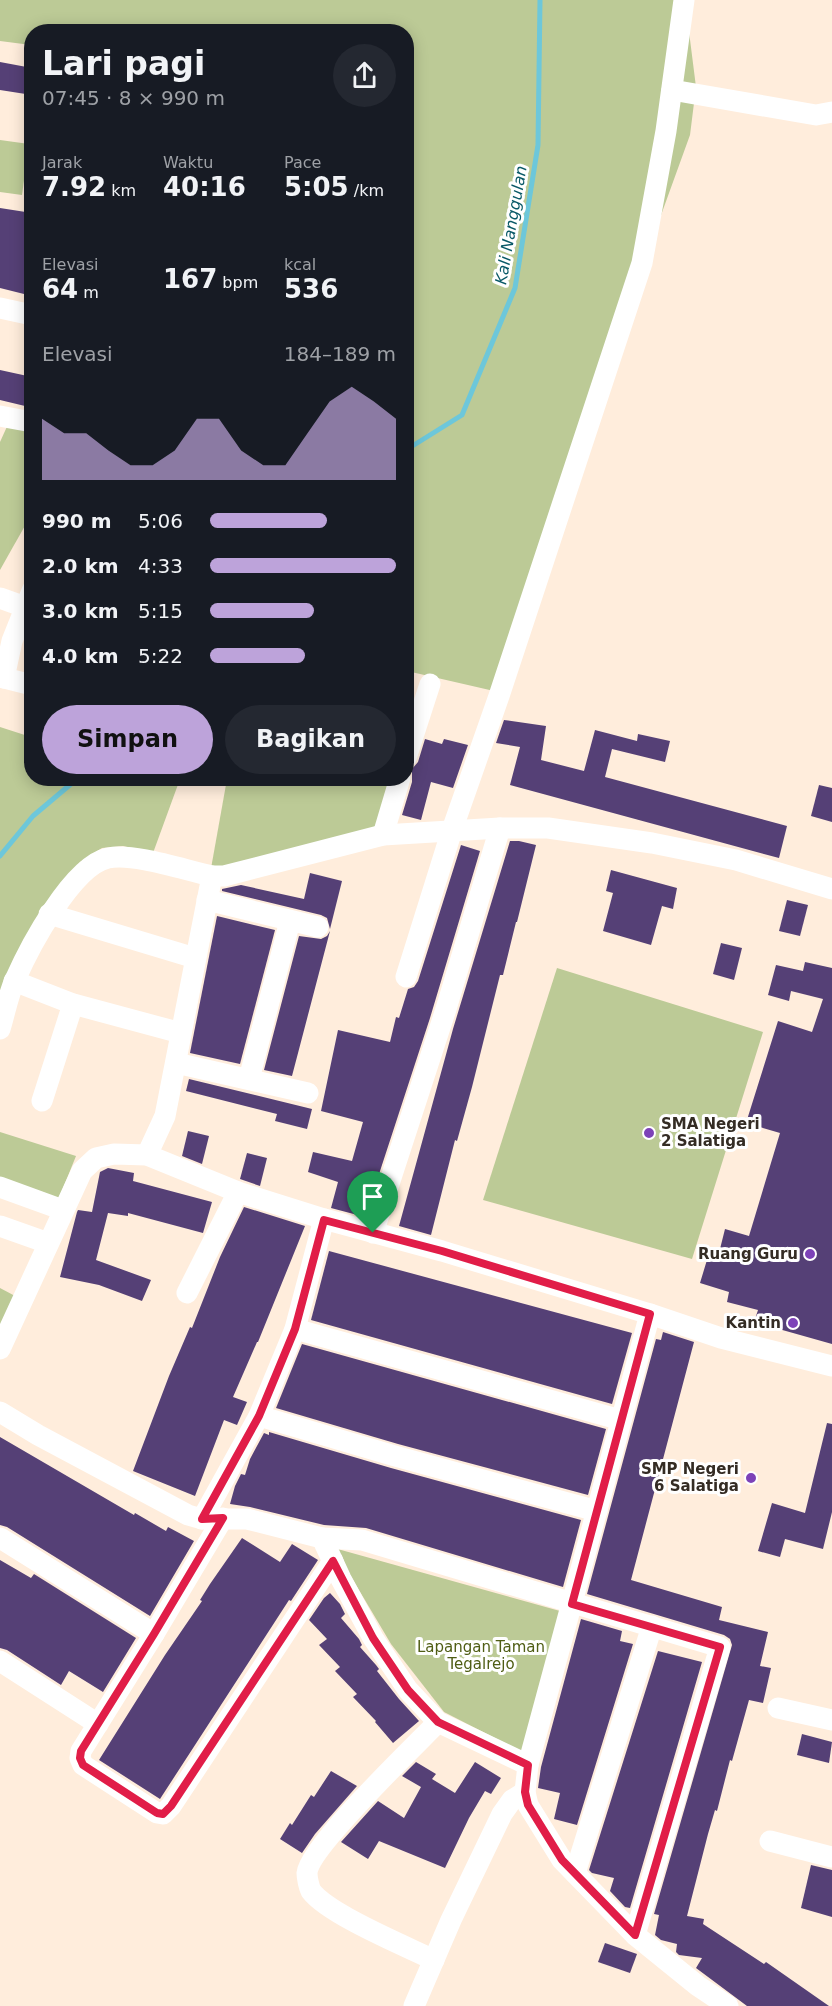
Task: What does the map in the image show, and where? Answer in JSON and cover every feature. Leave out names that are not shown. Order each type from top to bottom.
[{"type":"street","points":[[406,977],[452,830],[499,696],[642,263],[672,90],[684,0]]},
{"type":"street","points":[[672,90],[816,115],[832,112]]},
{"type":"street","points":[[0,308],[24,313]]},
{"type":"street","points":[[0,416],[24,420]]},
{"type":"street","points":[[0,598],[24,599]]},
{"type":"street","points":[[24,610],[2,677],[24,684]]},
{"type":"street","points":[[415,705],[430,684]]},
{"type":"street","points":[[383,835],[398,786]]},
{"type":"street","points":[[373,1233],[446,1009],[500,828]]},
{"type":"street","points":[[0,1029],[14,981],[49,914],[84,873],[106,859],[127,857],[212,876],[224,876],[383,835],[452,830],[548,828],[652,843],[736,860],[832,889]]},
{"type":"street","points":[[147,1155],[165,1116],[212,876]]},
{"type":"street","points":[[207,900],[318,927]]},
{"type":"street","points":[[49,914],[195,958]]},
{"type":"street","points":[[249,1079],[290,921]]},
{"type":"street","points":[[14,981],[73,1005],[181,1033]]},
{"type":"street","points":[[42,1101],[73,1005]]},
{"type":"street","points":[[176,1064],[308,1093]]},
{"type":"street","points":[[0,1349],[82,1170],[96,1158],[114,1154],[147,1155],[238,1192],[324,1220],[442,1251],[721,1338],[832,1366]]},
{"type":"street","points":[[0,1187],[63,1210]]},
{"type":"street","points":[[187,1293],[238,1192]]},
{"type":"street","points":[[202,1519],[259,1416],[295,1329],[324,1220]]},
{"type":"street","points":[[0,1226],[48,1242]]},
{"type":"street","points":[[650,1314],[528,1765],[525,1792],[528,1805],[562,1860],[574,1874],[635,1935],[698,1986],[728,2006]]},
{"type":"street","points":[[295,1329],[621,1420]]},
{"type":"street","points":[[0,1412],[38,1435],[188,1515],[202,1519],[247,1519],[322,1538],[362,1540],[720,1647],[635,1935]]},
{"type":"street","points":[[259,1416],[597,1511]]},
{"type":"street","points":[[223,1518],[81,1751],[80,1758],[83,1765],[157,1813],[163,1814],[171,1806],[333,1561]]},
{"type":"street","points":[[0,1538],[154,1634]]},
{"type":"street","points":[[322,1538],[373,1638],[408,1690],[438,1722],[528,1765]]},
{"type":"street","points":[[574,1874],[652,1626]]},
{"type":"street","points":[[0,1661],[98,1724]]},
{"type":"street","points":[[778,1708],[832,1720]]},
{"type":"street","points":[[434,1960],[326,1906],[310,1889],[307,1872],[346,1817],[438,1722]]},
{"type":"street","points":[[414,2006],[502,1814],[512,1800],[525,1792]]},
{"type":"street","points":[[770,1841],[832,1857]]},
{"type":"green space","points":[[0,0],[685,0],[696,87],[690,135],[545,536],[494,691],[414,673],[414,24],[24,24],[24,44],[0,41]]},
{"type":"green space","points":[[0,140],[24,143],[22,195],[0,192]]},
{"type":"green space","points":[[10,420],[24,423],[24,527],[0,570],[0,442]]},
{"type":"green space","points":[[0,727],[24,735],[24,786],[177,786],[153,853],[123,846],[102,848],[80,862],[45,904],[10,971],[0,1001]]},
{"type":"green space","points":[[226,786],[397,786],[385,831],[210,874]]},
{"type":"green space","points":[[557,968],[763,1032],[692,1259],[483,1200]]},
{"type":"green space","points":[[0,1132],[76,1156],[57,1203],[0,1184]]},
{"type":"green space","points":[[0,1288],[17,1297],[0,1336]]},
{"type":"green space","name":"Lapangan Taman Tegalrejo","points":[[334,1548],[560,1611],[522,1752],[444,1712],[391,1644]]},
{"type":"building","points":[[0,62],[24,66],[24,94],[0,90]]},
{"type":"building","points":[[0,208],[24,212],[24,294],[0,288]]},
{"type":"building","points":[[0,370],[24,375],[24,406],[0,400]]},
{"type":"building","points":[[504,720],[546,726],[541,760],[584,771],[595,730],[637,741],[638,734],[670,741],[665,762],[612,749],[605,777],[787,826],[779,858],[510,785],[520,747],[496,743]]},
{"type":"building","points":[[425,739],[442,744],[444,739],[468,745],[453,788],[431,782],[421,820],[402,815],[411,786],[414,786],[414,767],[418,762]]},
{"type":"building","points":[[819,785],[832,788],[832,822],[811,816]]},
{"type":"building","points":[[510,841],[536,845],[503,975],[500,975],[431,1235],[399,1226],[453,1029]]},
{"type":"building","points":[[461,845],[480,851],[430,1018],[365,1217],[331,1208],[338,1182],[308,1172],[313,1152],[352,1161],[363,1122],[321,1111],[338,1030],[390,1042],[396,1017],[399,1018],[408,989],[414,987],[418,981]]},
{"type":"building","points":[[611,870],[677,888],[673,909],[662,906],[651,945],[603,931],[613,893],[606,891]]},
{"type":"building","points":[[310,873],[342,881],[330,929],[327,918],[321,915],[222,891],[222,889],[241,885],[304,899]]},
{"type":"building","points":[[787,900],[808,905],[800,936],[779,931]]},
{"type":"building","points":[[217,916],[275,930],[240,1064],[190,1053]]},
{"type":"building","points":[[330,931],[292,1076],[264,1070],[299,936],[321,939]]},
{"type":"building","points":[[721,943],[742,948],[734,980],[713,974]]},
{"type":"building","points":[[805,962],[832,968],[832,1344],[754,1322],[758,1310],[727,1302],[729,1292],[700,1283],[710,1250],[719,1253],[725,1229],[749,1236],[780,1133],[746,1123],[778,1021],[812,1032],[823,999],[791,991],[789,1001],[768,995],[776,965],[803,971]]},
{"type":"building","points":[[189,1079],[312,1109],[307,1129],[275,1121],[277,1114],[186,1091]]},
{"type":"building","points":[[188,1131],[209,1136],[202,1164],[182,1156]]},
{"type":"building","points":[[247,1153],[267,1158],[260,1186],[240,1179]]},
{"type":"building","points":[[108,1168],[134,1173],[133,1181],[212,1202],[203,1233],[128,1213],[128,1216],[108,1213],[96,1260],[151,1280],[142,1301],[99,1285],[60,1277],[77,1212],[78,1210],[92,1212],[100,1172]]},
{"type":"building","points":[[244,1207],[305,1226],[233,1397],[247,1402],[237,1425],[224,1420],[195,1496],[133,1471],[169,1376]]},
{"type":"building","points":[[329,1251],[632,1333],[612,1404],[311,1320]]},
{"type":"building","points":[[663,1332],[694,1342],[631,1580],[722,1607],[719,1620],[768,1632],[760,1666],[771,1668],[763,1703],[749,1700],[717,1811],[715,1810],[708,1834],[687,1916],[704,1919],[703,1924],[764,1964],[766,1962],[829,2006],[747,2006],[696,1968],[702,1958],[679,1955],[676,1952],[677,1944],[661,1940],[655,1935],[659,1915],[654,1914],[732,1645],[730,1639],[724,1635],[587,1594],[656,1339],[661,1340]]},
{"type":"building","points":[[302,1344],[606,1429],[588,1495],[398,1444],[276,1408]]},
{"type":"building","points":[[827,1423],[832,1424],[832,1512],[823,1549],[785,1539],[780,1557],[758,1551],[772,1503],[805,1513]]},
{"type":"building","points":[[269,1432],[581,1520],[563,1587],[366,1528],[324,1525],[230,1504],[241,1474],[245,1475],[250,1459],[264,1433],[269,1435]]},
{"type":"building","points":[[0,1437],[134,1515],[135,1513],[166,1531],[168,1527],[194,1541],[150,1616],[7,1527],[0,1525]]},
{"type":"building","points":[[242,1538],[280,1562],[292,1544],[318,1560],[291,1601],[289,1600],[160,1799],[99,1760],[202,1601],[200,1600],[210,1584]]},
{"type":"building","points":[[0,1560],[31,1578],[34,1574],[136,1638],[103,1692],[69,1671],[61,1685],[7,1650],[0,1648]]},
{"type":"building","points":[[330,1593],[340,1604],[345,1614],[341,1618],[359,1639],[362,1645],[360,1647],[379,1669],[377,1671],[399,1699],[419,1721],[393,1743],[353,1697],[357,1694],[335,1671],[340,1667],[319,1645],[327,1639],[309,1620]]},
{"type":"building","points":[[581,1619],[622,1631],[620,1641],[633,1644],[577,1825],[554,1819],[560,1793],[538,1788],[541,1767]]},
{"type":"building","points":[[658,1651],[702,1662],[630,1908],[625,1907],[610,1891],[614,1878],[592,1873],[589,1870]]},
{"type":"building","points":[[802,1734],[832,1742],[829,1763],[797,1755]]},
{"type":"building","points":[[416,1762],[436,1774],[432,1779],[455,1793],[475,1762],[501,1778],[491,1794],[485,1791],[445,1868],[379,1841],[368,1859],[341,1842],[378,1801],[404,1818],[421,1787],[402,1776]]},
{"type":"building","points":[[331,1771],[357,1786],[315,1834],[302,1853],[280,1839],[311,1795],[314,1797]]},
{"type":"building","points":[[811,1865],[832,1870],[832,1917],[801,1908]]},
{"type":"building","points":[[605,1943],[637,1954],[630,1973],[598,1962]]},
{"type":"waterway","name":"Kali Nanggulan","points":[[414,445],[462,415],[515,288],[538,145],[540,0]]},
{"type":"waterway","name":"Kali Nanggulan","points":[[0,856],[33,816],[69,786]]},
{"type":"place","name":"SMA Negeri 2 Salatiga","points":[[649,1133]]},
{"type":"place","name":"Ruang Guru","points":[[810,1254]]},
{"type":"place","name":"Kantin","points":[[793,1323]]},
{"type":"place","name":"SMP Negeri 6 Salatiga","points":[[751,1478]]},
{"type":"route","points":[[324,1220],[373,1233],[442,1251],[650,1314],[572,1604],[718,1646],[720,1650],[635,1935],[562,1860],[528,1805],[525,1792],[528,1765],[438,1722],[408,1690],[373,1638],[333,1561],[171,1806],[163,1814],[157,1813],[83,1765],[80,1758],[81,1751],[223,1518],[202,1519],[259,1416],[295,1329],[324,1220]]}]
